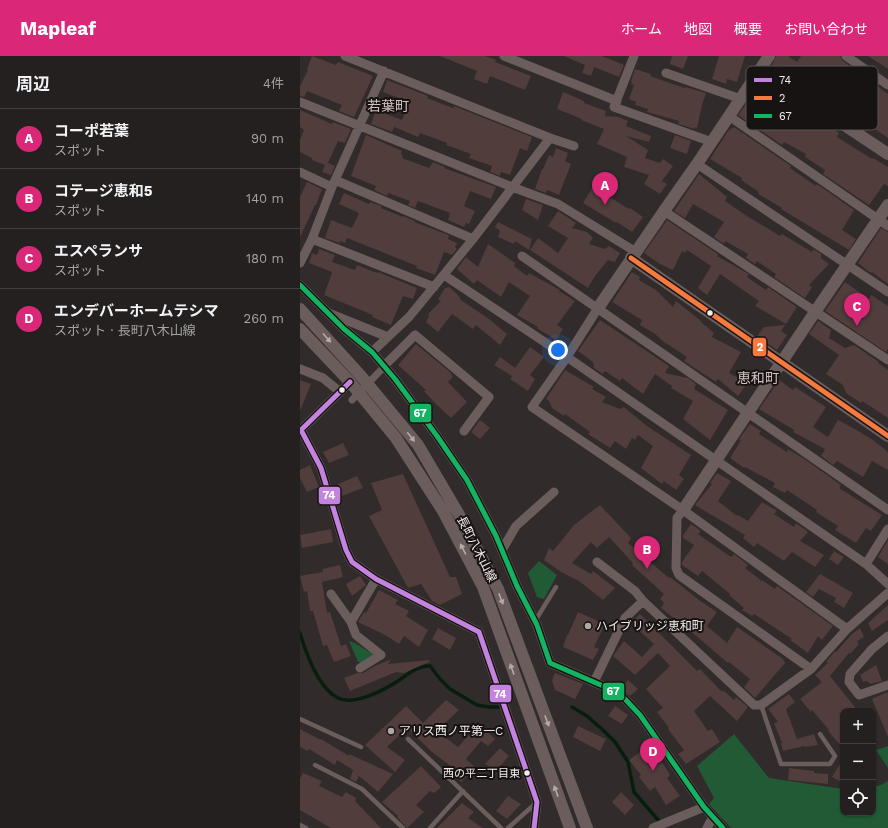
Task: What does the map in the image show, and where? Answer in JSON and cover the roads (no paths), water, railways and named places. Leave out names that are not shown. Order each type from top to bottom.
[{"type":"street","points":[[345,56],[550,138],[574,146]]},
{"type":"street","points":[[504,56],[616,100]]},
{"type":"street","points":[[762,66],[769,56]]},
{"type":"street","points":[[846,56],[861,66]]},
{"type":"street","points":[[630,57],[614,107],[712,142]]},
{"type":"street","points":[[300,263],[312,239],[334,184],[384,71]]},
{"type":"street","points":[[666,73],[741,99]]},
{"type":"street","points":[[878,77],[888,84]]},
{"type":"street","points":[[746,91],[698,164],[633,255],[567,357],[532,407],[683,510],[847,629]]},
{"type":"street","points":[[300,102],[558,204],[633,255],[782,363],[888,436]]},
{"type":"street","points":[[729,116],[746,128]]},
{"type":"street","points":[[749,130],[883,223]]},
{"type":"street","points":[[852,130],[888,154]]},
{"type":"street","points":[[372,352],[409,317],[434,288],[550,138]]},
{"type":"street","points":[[698,164],[888,292]]},
{"type":"street","points":[[300,172],[473,239]]},
{"type":"street","points":[[811,669],[679,575],[676,568],[677,518],[749,413],[847,265],[883,223],[888,205]]},
{"type":"street","points":[[664,211],[888,360]]},
{"type":"street","points":[[312,239],[434,288]]},
{"type":"street","points":[[522,256],[888,510]]},
{"type":"street","points":[[444,275],[567,357],[866,564],[888,584]]},
{"type":"street","points":[[300,285],[344,329],[372,352],[437,436],[467,480],[535,621],[550,663],[610,689],[624,698],[640,714],[704,807],[723,828]]},
{"type":"street","name":"長町八木山線","points":[[300,309],[361,376],[418,445],[458,513],[498,589],[587,828]]},
{"type":"street","points":[[328,313],[388,337]]},
{"type":"street","points":[[300,330],[350,382],[396,438],[443,511],[483,587],[570,828]]},
{"type":"street","points":[[352,400],[415,335],[490,397],[464,431]]},
{"type":"street","points":[[300,369],[323,378],[340,392]]},
{"type":"street","points":[[350,382],[300,430],[321,468],[346,550],[352,562],[376,579],[479,632],[537,802],[534,828]]},
{"type":"street","points":[[502,550],[516,526],[554,492]]},
{"type":"street","points":[[866,564],[888,528]]},
{"type":"street","points":[[597,562],[635,591],[643,601],[754,705],[761,705],[811,669],[847,629],[888,593]]},
{"type":"street","points":[[351,622],[376,579]]},
{"type":"street","points":[[331,594],[351,622],[356,636],[381,655],[360,668]]},
{"type":"street","points":[[594,682],[625,618],[643,601]]},
{"type":"street","points":[[888,636],[872,649],[850,674],[849,682],[858,695],[888,685]]},
{"type":"street","points":[[655,827],[704,807]]},
{"type":"street","points":[[707,828],[713,817]]},
{"type":"lane","points":[[535,621],[556,587]]},
{"type":"lane","points":[[761,705],[780,764],[830,764],[835,756],[820,734]]},
{"type":"lane","points":[[300,719],[361,748]]},
{"type":"lane","points":[[408,739],[501,828]]},
{"type":"lane","points":[[315,764],[362,789],[403,828]]},
{"type":"lane","points":[[430,828],[463,792]]},
{"type":"lane","points":[[508,828],[537,802]]},
{"type":"lane","points":[[300,825],[306,828]]},
{"type":"waterway","points":[[300,633],[309,660],[319,678],[324,686],[338,698],[352,700],[369,696],[392,685],[409,673],[421,667],[430,666],[450,689],[477,705],[499,707]]},
{"type":"waterway","points":[[572,707],[587,716],[615,742],[628,762],[634,792],[665,828]]},
{"type":"place","name":"コーポ若葉","points":[[605,205]]},
{"type":"place","name":"エスペランサ","points":[[857,326]]},
{"type":"place","name":"コテージ恵和5","points":[[647,569]]},
{"type":"place","name":"ハイブリッジ恵和町","points":[[588,626]]},
{"type":"place","name":"アリス西ノ平第一C","points":[[391,731]]},
{"type":"place","name":"エンデバーホームテシマ","points":[[653,771]]},
{"type":"place","name":"西の平二丁目東","points":[[527,773]]},
{"type":"district","name":"若葉町","points":[[388,106]]},
{"type":"district","name":"恵和町","points":[[758,378]]}]
